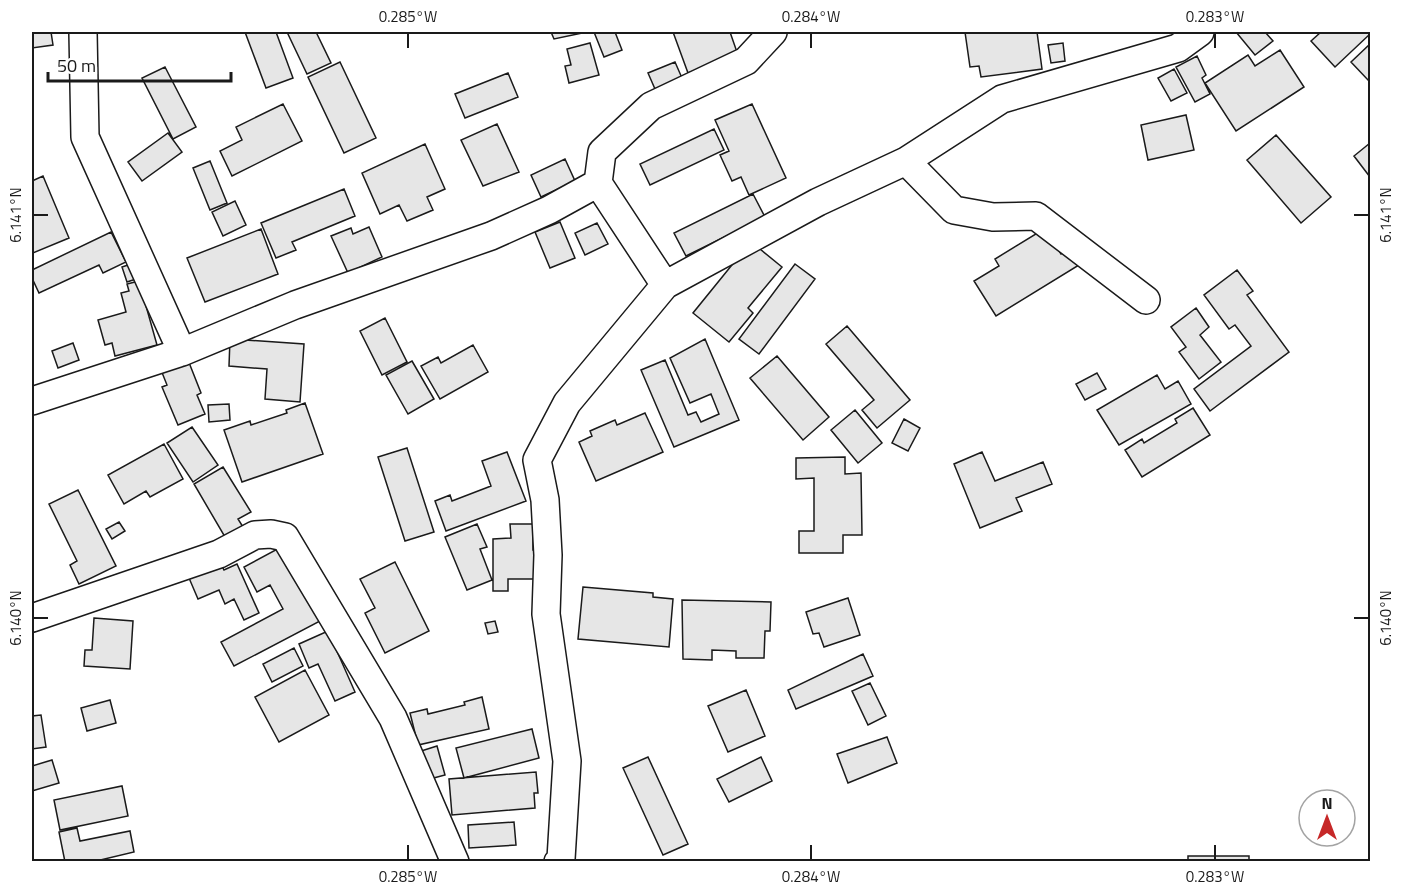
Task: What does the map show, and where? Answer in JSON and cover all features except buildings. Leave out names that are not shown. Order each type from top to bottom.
[{"type":"street","points":[[83,32],[86,137],[182,352]]},
{"type":"street","points":[[665,285],[598,183],[602,152],[651,106],[746,61],[773,32]]},
{"type":"street","points":[[558,861],[561,859],[567,761],[546,614],[548,555],[545,500],[537,460],[567,403],[665,285],[818,202],[906,161],[1002,99],[1178,48],[1200,32]]},
{"type":"street","points":[[906,161],[954,210],[993,217],[1036,216],[1146,300]]},
{"type":"street","points":[[32,401],[182,352],[295,305],[491,236],[598,183]]},
{"type":"street","points":[[32,618],[219,554],[255,535],[271,534],[285,537],[393,718],[455,861]]}]
